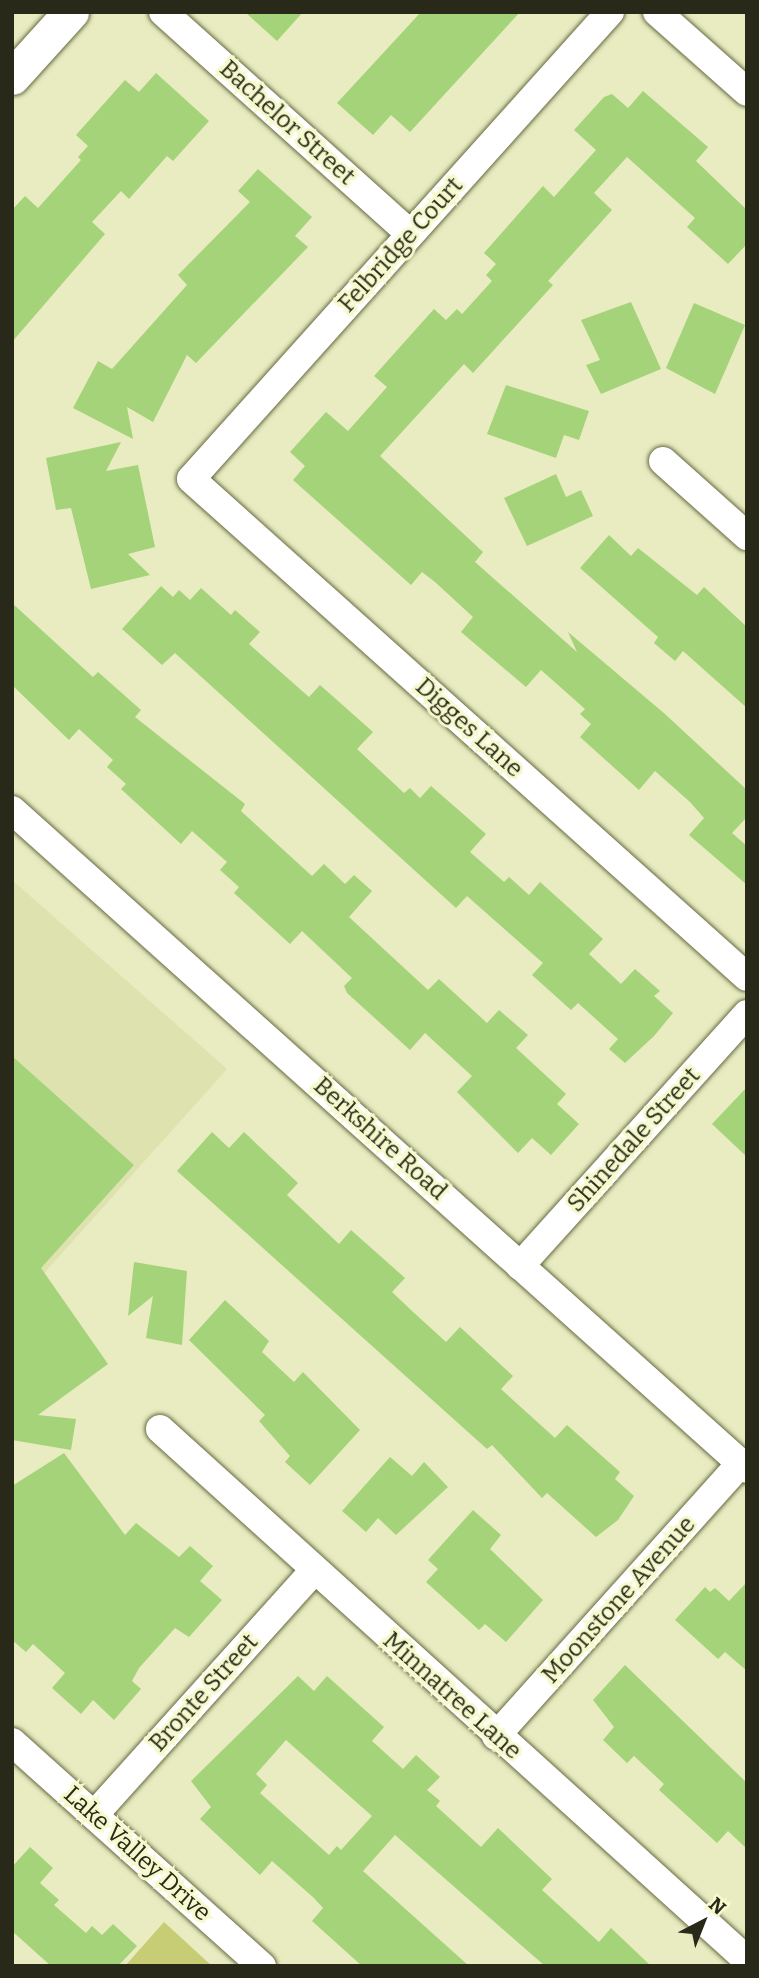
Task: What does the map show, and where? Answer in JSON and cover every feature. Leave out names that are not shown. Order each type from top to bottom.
[{"type":"street","points":[[12,77],[71,12]]},
{"type":"street","name":"Bachelor Street","points":[[163,12],[410,234]]},
{"type":"street","name":"Felbridge Court","points":[[191,479],[610,12]]},
{"type":"street","points":[[657,12],[747,93]]},
{"type":"street","points":[[663,461],[747,536]]},
{"type":"street","name":"Digges Lane","points":[[191,479],[747,977]]},
{"type":"street","name":"Berkshire Road","points":[[12,810],[744,1466]]},
{"type":"street","name":"Shinedale Street","points":[[520,1266],[747,1014]]},
{"type":"street","name":"Minnatree Lane","points":[[160,1429],[313,1572],[747,1960]]},
{"type":"street","name":"Moonstone Avenue","points":[[496,1736],[744,1466]]},
{"type":"street","name":"Bronte Street","points":[[94,1815],[313,1572]]},
{"type":"street","name":"Lake Valley Drive","points":[[12,1742],[262,1966]]},
{"type":"shaded area","points":[[12,880],[227,1069],[12,1309]]},
{"type":"green space","points":[[164,1922],[212,1966],[125,1966]]},
{"type":"building","points":[[245,12],[303,12],[277,41]]},
{"type":"building","points":[[421,12],[520,12],[410,132],[391,115],[373,135],[337,103]]},
{"type":"building","points":[[156,73],[209,121],[173,161],[167,156],[129,199],[121,191],[92,222],[105,234],[12,342],[12,210],[25,196],[38,208],[81,160],[78,157],[88,146],[76,135],[125,80],[139,92]]},
{"type":"building","points":[[643,91],[708,147],[696,161],[747,210],[747,244],[728,264],[687,227],[695,218],[627,157],[594,193],[612,210],[548,281],[553,285],[473,373],[464,364],[380,456],[483,552],[475,562],[577,652],[568,632],[665,714],[747,790],[747,817],[732,833],[747,846],[747,885],[689,835],[704,818],[690,802],[655,771],[639,790],[580,737],[591,724],[580,714],[585,709],[541,670],[526,687],[461,632],[473,617],[435,582],[422,572],[411,585],[293,480],[305,466],[290,452],[326,412],[348,431],[387,387],[374,376],[434,309],[446,320],[457,309],[462,314],[492,281],[486,275],[496,264],[484,253],[543,186],[554,197],[596,150],[574,130],[604,97],[612,94],[628,108]]},
{"type":"building","points":[[258,169],[312,217],[295,236],[308,247],[196,363],[187,355],[153,422],[127,407],[133,439],[73,408],[98,361],[112,369],[187,285],[178,275],[250,202],[238,191]]},
{"type":"building","points":[[631,302],[661,369],[601,394],[586,365],[600,360],[581,320]]},
{"type":"building","points":[[694,303],[745,325],[715,394],[666,368]]},
{"type":"building","points":[[506,385],[589,411],[579,440],[564,435],[556,458],[487,434]]},
{"type":"building","points":[[121,442],[106,471],[138,465],[155,547],[128,554],[150,575],[91,589],[71,508],[56,510],[46,458]]},
{"type":"building","points":[[556,474],[566,497],[581,490],[593,516],[527,546],[504,498]]},
{"type":"building","points":[[609,535],[631,556],[638,548],[697,595],[704,587],[747,627],[747,708],[683,651],[675,661],[654,643],[658,637],[580,568]]},
{"type":"building","points":[[161,586],[173,597],[179,590],[190,600],[201,588],[231,615],[235,610],[260,632],[249,644],[309,697],[320,685],[373,732],[357,749],[404,793],[410,788],[420,798],[431,786],[486,834],[470,852],[504,882],[509,877],[529,895],[540,882],[603,939],[589,954],[621,984],[635,969],[660,991],[654,996],[673,1013],[654,1036],[625,1063],[609,1049],[618,1039],[578,1003],[571,1010],[532,975],[543,963],[467,896],[456,908],[175,653],[162,665],[122,629]]},
{"type":"building","points":[[12,603],[93,677],[98,672],[141,710],[135,717],[245,804],[241,811],[312,876],[324,864],[345,884],[354,875],[372,891],[349,917],[428,990],[439,979],[487,1023],[499,1010],[528,1035],[516,1048],[566,1094],[557,1104],[579,1124],[551,1155],[532,1138],[518,1153],[457,1092],[472,1076],[425,1033],[410,1050],[347,993],[344,986],[352,978],[302,931],[290,944],[234,893],[239,887],[220,870],[227,862],[192,831],[181,844],[121,789],[126,784],[107,767],[113,760],[79,729],[69,740],[12,685]]},
{"type":"building","points":[[12,1056],[134,1165],[41,1268],[108,1364],[38,1415],[76,1419],[71,1450],[12,1440]]},
{"type":"building","points":[[747,1087],[747,1157],[712,1124]]},
{"type":"building","points":[[212,1132],[229,1148],[244,1132],[298,1183],[287,1195],[339,1244],[351,1230],[405,1278],[392,1292],[446,1342],[460,1327],[513,1376],[501,1389],[513,1400],[555,1438],[567,1425],[620,1472],[615,1479],[634,1496],[618,1520],[596,1537],[547,1493],[542,1498],[492,1445],[487,1449],[177,1171]]},
{"type":"building","points":[[134,1262],[187,1271],[182,1345],[146,1338],[153,1296],[128,1316]]},
{"type":"building","points":[[225,1300],[269,1341],[262,1352],[294,1382],[303,1372],[360,1430],[310,1485],[285,1462],[290,1456],[259,1421],[265,1415],[189,1340]]},
{"type":"building","points":[[64,1453],[125,1535],[136,1523],[179,1557],[190,1546],[213,1566],[200,1581],[222,1600],[189,1637],[175,1628],[139,1668],[132,1681],[141,1689],[114,1720],[93,1700],[81,1714],[52,1688],[65,1673],[33,1644],[26,1652],[12,1640],[12,1486]]},
{"type":"building","points":[[390,1457],[412,1476],[424,1462],[448,1487],[396,1535],[378,1518],[366,1532],[342,1511]]},
{"type":"building","points":[[473,1510],[501,1535],[490,1549],[543,1600],[506,1642],[485,1624],[479,1630],[426,1582],[438,1569],[428,1560]]},
{"type":"building","points":[[747,1582],[747,1671],[725,1652],[718,1659],[675,1620],[705,1587],[710,1592],[715,1588],[729,1601]]},
{"type":"building","points":[[625,1665],[747,1783],[747,1849],[728,1831],[717,1843],[659,1790],[664,1784],[634,1756],[627,1763],[603,1740],[614,1727],[593,1700]]},
{"type":"building","points":[[298,1676],[314,1691],[327,1676],[384,1727],[372,1741],[403,1769],[416,1755],[440,1777],[427,1790],[440,1801],[436,1806],[481,1847],[498,1828],[552,1879],[542,1890],[599,1942],[611,1928],[651,1966],[545,1966],[395,1835],[363,1871],[469,1966],[362,1966],[312,1921],[323,1908],[314,1898],[272,1861],[260,1875],[200,1819],[211,1807],[191,1781]],"holes":[[[286,1740],[372,1816],[341,1850],[337,1846],[329,1855],[260,1793],[267,1785],[256,1774]]]},
{"type":"building","points":[[30,1847],[53,1868],[40,1883],[59,1900],[54,1905],[86,1933],[92,1926],[102,1935],[113,1924],[137,1946],[118,1966],[51,1966],[12,1931],[12,1867]]}]
